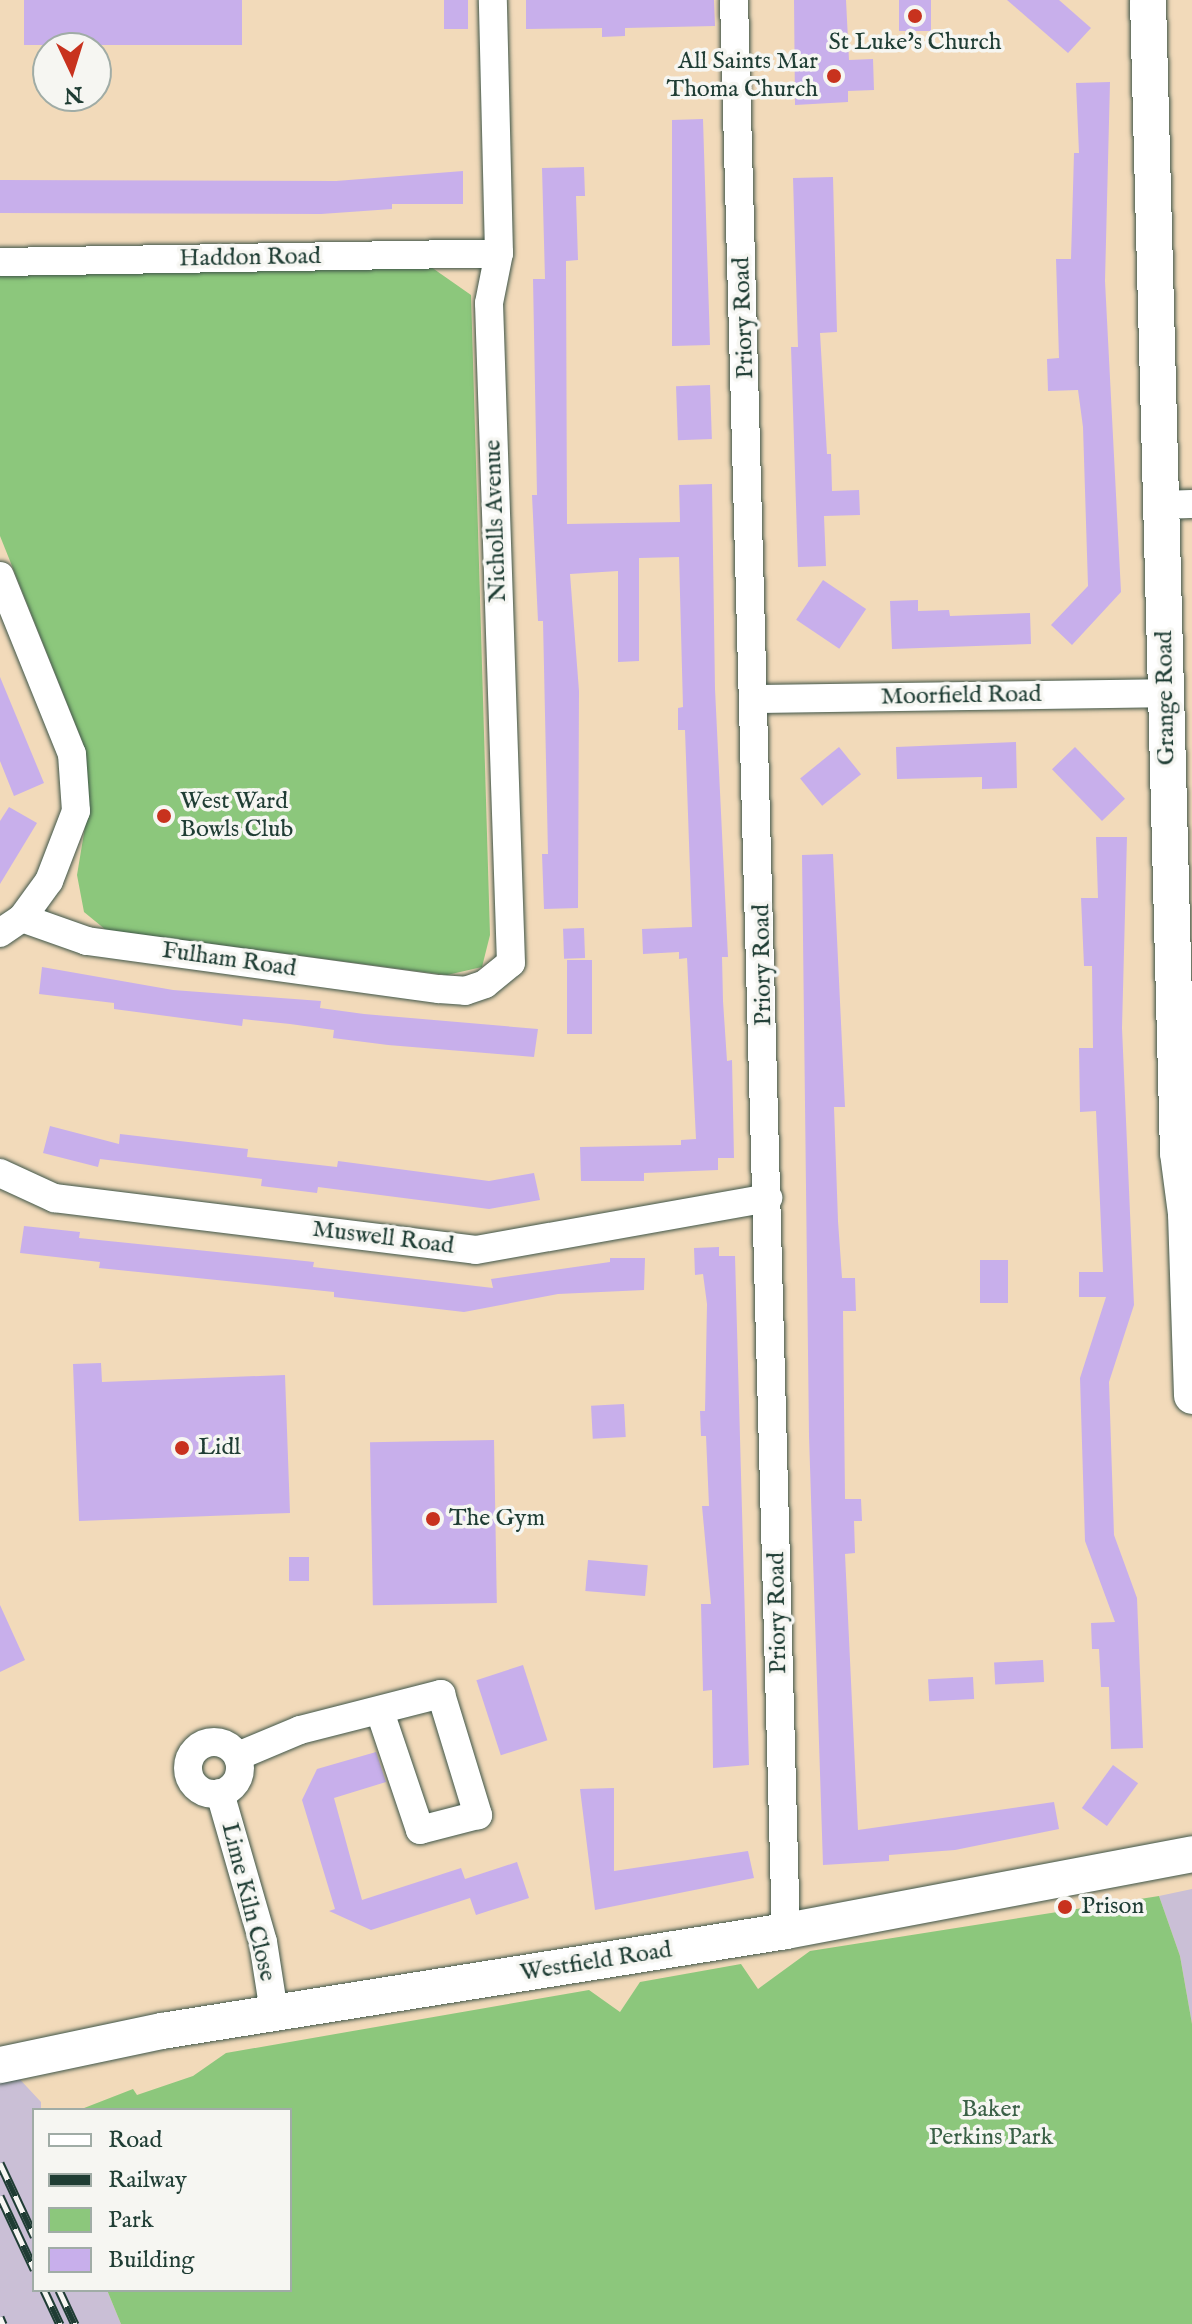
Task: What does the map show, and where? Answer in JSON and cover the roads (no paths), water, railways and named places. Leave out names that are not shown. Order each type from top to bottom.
[{"type":"street","name":"Nicholls Avenue","points":[[439,989],[465,991],[485,984],[511,963],[489,303],[499,253],[493,0]]},
{"type":"street","name":"Priory Road","points":[[734,0],[756,699],[786,1931]]},
{"type":"street","name":"Grange Road","points":[[1148,0],[1178,504],[1165,693],[1182,889],[1178,1153],[1189,1211],[1192,1396]]},
{"type":"street","name":"Haddon Road","points":[[0,262],[499,253]]},
{"type":"street","points":[[0,576],[72,754],[76,811],[49,881],[11,926]]},
{"type":"street","name":"Moorfield Road","points":[[756,699],[1165,693]]},
{"type":"street","name":"Fulham Road","points":[[11,926],[87,941],[439,989]]},
{"type":"street","name":"Muswell Road","points":[[0,1173],[54,1198],[476,1250],[768,1198]]},
{"type":"street","points":[[238,1756],[300,1730],[441,1694],[478,1815],[420,1830],[380,1712]]},
{"type":"street","points":[[213,1742],[227,1745],[238,1756],[237,1780],[220,1793],[193,1784],[189,1760],[197,1748],[213,1742]]},
{"type":"street","name":"Lime Kiln Close","points":[[220,1793],[263,1942],[274,2012]]},
{"type":"street","name":"Westfield Road","points":[[1,2065],[274,2012],[786,1931],[1192,1854]]},
{"type":"railway","points":[[0,2163],[32,2232]]},
{"type":"railway","points":[[0,2196],[32,2265]]},
{"type":"railway","points":[[45,2292],[60,2324]]},
{"type":"railway","points":[[60,2292],[75,2324]]},
{"type":"railway","points":[[0,2317],[3,2324]]},
{"type":"place","name":"St Luke's Church","points":[[915,16]]},
{"type":"place","name":"All Saints Mar Thoma Church","points":[[834,76]]},
{"type":"place","name":"West Ward Bowls Club","points":[[164,816]]},
{"type":"place","name":"Lidl","points":[[182,1448]]},
{"type":"place","name":"The Gym","points":[[433,1519]]},
{"type":"place","name":"Prison","points":[[1065,1907]]},
{"type":"park label","name":"Baker Perkins Park","points":[[991,2124]]}]
